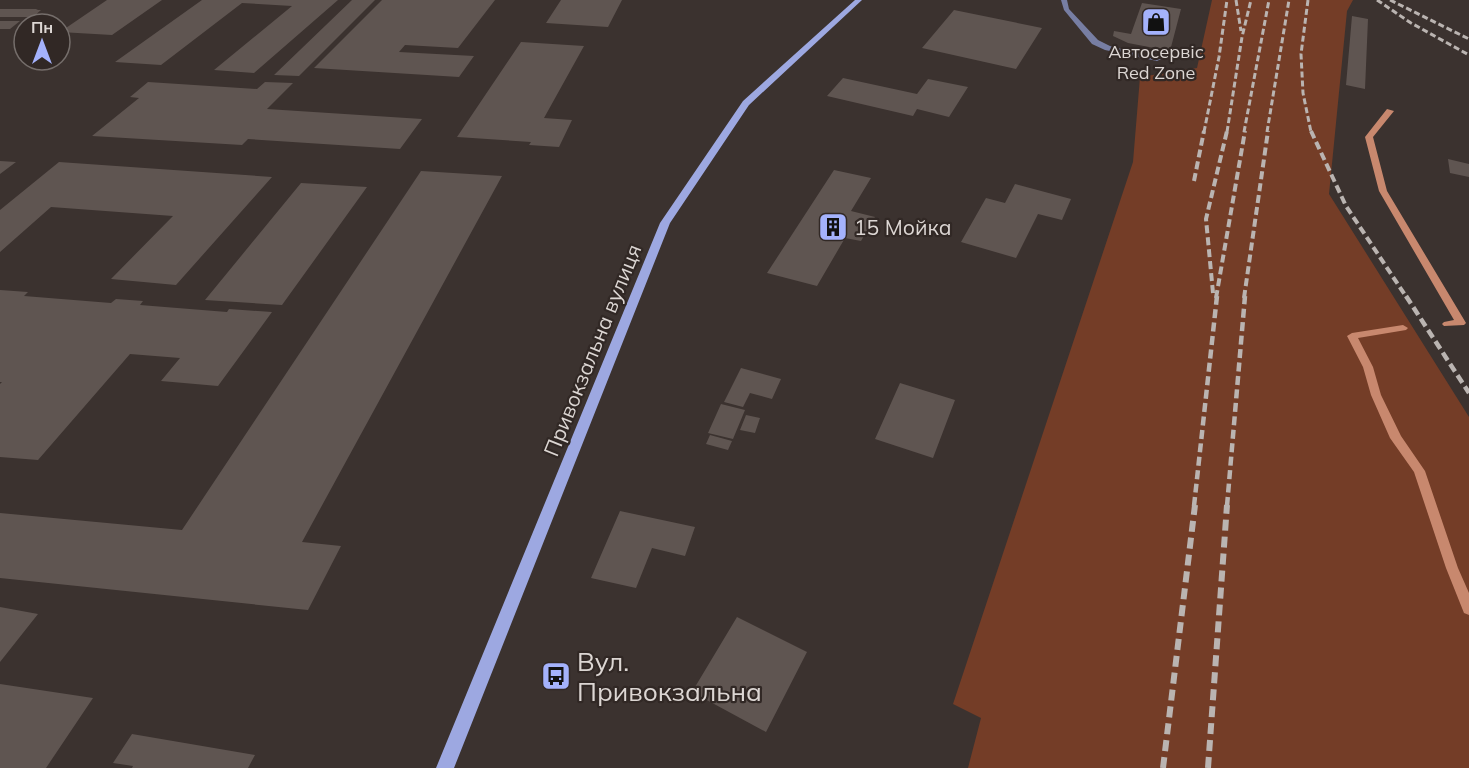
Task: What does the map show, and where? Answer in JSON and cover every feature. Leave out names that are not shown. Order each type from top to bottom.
[{"type":"main road","name":"Привокзальна вулиця","points":[[445,768],[665,223],[746,103],[859,0]]},
{"type":"lane","points":[[1064,0],[1066,9],[1095,42],[1108,48],[1157,59]]},
{"type":"shaded area","points":[[1212,0],[1353,0],[1347,11],[1329,194],[1469,417],[1469,768],[968,768],[981,718],[953,704],[1133,162],[1140,77],[1197,68]]},
{"type":"building","points":[[107,0],[162,0],[112,35],[72,33],[72,24]]},
{"type":"building","points":[[202,0],[338,0],[254,73],[214,70],[292,6],[242,3],[161,65],[115,62]]},
{"type":"building","points":[[352,0],[375,0],[299,76],[274,75]]},
{"type":"building","points":[[382,0],[495,0],[458,48],[405,45],[399,52],[474,56],[459,77],[314,68]]},
{"type":"building","points":[[561,0],[622,0],[608,27],[546,23]]},
{"type":"building","name":"Автосервіс Red Zone","points":[[1142,3],[1181,9],[1170,51],[1128,43],[1113,36],[1114,31],[1131,34]]},
{"type":"building","points":[[0,9],[41,10],[39,12],[12,12],[12,17],[0,17]]},
{"type":"building","points":[[954,10],[1042,28],[1016,69],[922,48]]},
{"type":"building","points":[[1352,16],[1368,19],[1365,89],[1346,85]]},
{"type":"building","points":[[0,21],[12,21],[10,29],[0,29]]},
{"type":"building","points":[[521,42],[584,46],[544,118],[572,120],[559,147],[529,145],[531,142],[457,137]]},
{"type":"building","points":[[843,78],[917,94],[928,79],[968,87],[949,117],[917,109],[913,116],[827,96]]},
{"type":"building","points":[[148,82],[257,89],[265,82],[293,83],[267,109],[422,119],[400,149],[248,139],[242,145],[92,136],[139,98],[130,97]]},
{"type":"building","points":[[1448,159],[1469,164],[1469,177],[1450,173]]},
{"type":"building","points":[[0,161],[16,162],[0,174]]},
{"type":"building","points":[[59,162],[272,177],[176,285],[111,279],[173,216],[51,207],[0,252],[0,210]]},
{"type":"building","name":"15 Мойка","points":[[834,170],[871,178],[851,211],[875,217],[861,241],[845,238],[817,286],[767,273]]},
{"type":"building","points":[[421,171],[502,176],[302,542],[341,546],[308,610],[0,578],[0,513],[182,530]]},
{"type":"building","points":[[301,183],[367,187],[282,305],[205,300]]},
{"type":"building","points":[[1015,184],[1071,199],[1062,220],[1038,214],[1016,258],[961,242],[986,198],[1005,203]]},
{"type":"building","points":[[0,290],[28,292],[24,296],[111,303],[116,299],[143,301],[140,305],[227,312],[229,309],[272,312],[218,386],[161,381],[180,358],[130,354],[38,460],[0,457],[0,384],[2,382],[0,382]]},
{"type":"building","points":[[741,368],[781,379],[772,399],[750,393],[743,407],[724,402]]},
{"type":"building","points":[[900,383],[955,400],[933,458],[875,439]]},
{"type":"building","points":[[721,404],[745,410],[733,439],[708,433]]},
{"type":"building","points":[[746,415],[760,418],[755,433],[740,430]]},
{"type":"building","points":[[710,435],[732,441],[728,450],[706,444]]},
{"type":"building","points":[[620,511],[695,527],[685,556],[652,548],[636,588],[591,578]]},
{"type":"building","points":[[0,607],[38,614],[0,662]]},
{"type":"building","points":[[737,617],[807,652],[766,732],[692,692]]},
{"type":"building","points":[[0,684],[93,698],[46,768],[0,768]]},
{"type":"building","points":[[132,734],[255,755],[248,768],[132,768],[133,766],[113,763]]},
{"type":"waterway","points":[[1390,111],[1369,137],[1383,191],[1461,323],[1447,324]]},
{"type":"waterway","points":[[1403,328],[1352,336],[1368,367],[1376,395],[1396,438],[1419,471],[1452,568],[1469,609]]},
{"type":"railway","points":[[1204,132],[1219,57],[1227,0]]},
{"type":"railway","points":[[1236,0],[1241,31]]},
{"type":"railway","points":[[1227,132],[1242,37],[1251,0]]},
{"type":"railway","points":[[1244,132],[1269,0]]},
{"type":"railway","points":[[1267,132],[1289,0]]},
{"type":"railway","points":[[1308,0],[1301,54],[1303,93],[1311,132]]},
{"type":"railway","points":[[1377,0],[1411,23],[1469,55]]},
{"type":"railway","points":[[1390,0],[1469,39]]},
{"type":"railway","points":[[1194,181],[1204,131]]},
{"type":"railway","points":[[1213,293],[1206,219],[1227,131]]},
{"type":"railway","points":[[1216,298],[1245,131]]},
{"type":"railway","points":[[1244,298],[1268,131]]},
{"type":"railway","points":[[1311,131],[1346,206],[1407,298]]},
{"type":"railway","points":[[1194,506],[1217,296]]},
{"type":"railway","points":[[1227,506],[1245,296]]},
{"type":"railway","points":[[1406,296],[1469,393]]},
{"type":"railway","points":[[1163,768],[1195,505]]},
{"type":"railway","points":[[1208,768],[1227,505]]},
{"type":"place","name":"Автосервіс Red Zone","points":[[1156,22]]},
{"type":"place","name":"15 Мойка","points":[[833,227]]},
{"type":"place","name":"Вул. Привокзальна","points":[[556,676]]}]
